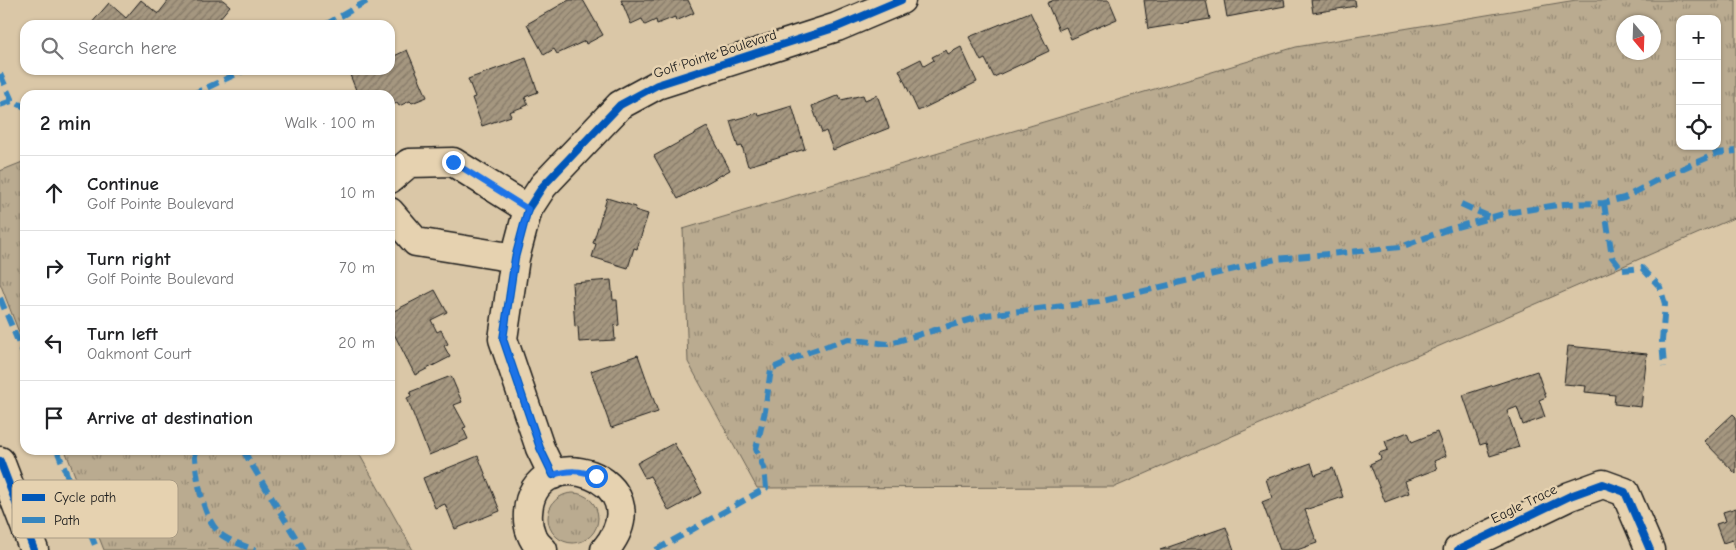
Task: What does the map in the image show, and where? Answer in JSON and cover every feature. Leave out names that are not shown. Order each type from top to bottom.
[{"type":"street","name":"Golf Pointe Boulevard","points":[[553,475],[540,448],[503,339],[515,258],[528,209],[542,186],[620,105],[657,85],[838,27],[901,0]]},
{"type":"street","points":[[395,175],[409,163],[453,162],[528,209]]},
{"type":"street","points":[[395,218],[416,242],[515,258]]},
{"type":"street","points":[[0,461],[12,492]]},
{"type":"street","points":[[543,550],[532,535],[528,521],[528,507],[533,494],[542,482],[553,475],[568,470],[582,471],[596,476],[608,485],[616,497],[620,511],[619,526],[614,539],[605,550]]},
{"type":"street","name":"Eagle Trace","points":[[1458,550],[1570,496],[1603,484],[1625,492],[1650,550]]},
{"type":"street","points":[[29,538],[34,550]]},
{"type":"green space","points":[[1576,0],[1736,0],[1736,217],[1115,487],[757,488],[688,362],[683,229],[1296,47]]},
{"type":"green space","points":[[20,163],[20,335],[0,283],[0,171]]},
{"type":"green space","points":[[67,455],[360,455],[413,550],[104,550],[99,538],[178,538],[178,480],[77,480]]},
{"type":"green space","points":[[568,493],[578,493],[591,500],[598,513],[598,523],[591,536],[578,543],[568,543],[559,539],[552,532],[548,523],[548,513],[552,504],[559,497]]},
{"type":"building","points":[[141,0],[158,14],[169,0],[223,0],[230,6],[218,20],[94,20],[109,3],[126,18]]},
{"type":"building","points":[[569,0],[583,0],[603,35],[586,44],[585,41],[557,54],[554,49],[544,55],[527,24]]},
{"type":"building","points":[[621,0],[688,0],[694,13],[676,21],[675,17],[657,24],[656,20],[645,25],[642,19],[631,24]]},
{"type":"building","points":[[1054,0],[1109,0],[1117,19],[1071,39],[1066,27],[1059,30],[1047,3]]},
{"type":"building","points":[[1144,0],[1206,0],[1210,19],[1148,29]]},
{"type":"building","points":[[1224,0],[1284,0],[1285,6],[1227,17]]},
{"type":"building","points":[[1311,0],[1355,0],[1356,6],[1313,13]]},
{"type":"building","points":[[1030,12],[1049,51],[994,77],[985,59],[981,61],[969,37]]},
{"type":"building","points":[[961,47],[977,82],[918,111],[899,70],[921,59],[924,66],[934,60],[932,57],[946,50],[948,54]]},
{"type":"building","points":[[407,50],[427,97],[399,106],[397,103],[395,104],[395,90],[356,90],[350,75],[395,75],[395,56]]},
{"type":"building","points":[[526,58],[538,92],[525,97],[528,105],[509,112],[511,116],[482,126],[472,98],[475,97],[468,79]]},
{"type":"building","points":[[839,95],[841,100],[863,95],[865,100],[877,95],[889,128],[833,150],[826,131],[822,133],[812,106]]},
{"type":"building","points":[[792,106],[805,149],[748,166],[742,146],[738,147],[730,121],[758,113],[759,116]]},
{"type":"building","points":[[707,127],[730,170],[678,199],[654,156]]},
{"type":"building","points":[[607,198],[636,207],[635,210],[648,214],[637,249],[634,248],[628,268],[592,257],[596,244],[593,243]]},
{"type":"building","points":[[611,280],[613,300],[617,300],[619,325],[614,326],[615,340],[579,342],[578,326],[575,327],[572,283]]},
{"type":"building","points":[[435,290],[447,312],[431,320],[437,332],[441,330],[448,344],[444,346],[450,357],[415,375],[395,336],[395,310]]},
{"type":"building","points":[[1568,346],[1647,354],[1641,407],[1614,404],[1615,395],[1585,392],[1586,386],[1564,384]]},
{"type":"building","points":[[638,355],[658,412],[611,428],[591,371]]},
{"type":"building","points":[[1537,371],[1546,397],[1539,400],[1545,417],[1523,425],[1517,407],[1507,411],[1519,447],[1490,456],[1486,443],[1480,445],[1463,395]]},
{"type":"building","points":[[451,376],[462,402],[454,405],[466,427],[463,428],[468,439],[429,455],[407,398],[411,396],[410,392]]},
{"type":"building","points":[[1733,414],[1736,417],[1736,474],[1704,441]]},
{"type":"building","points":[[1408,432],[1412,442],[1437,432],[1446,456],[1434,461],[1437,469],[1405,481],[1409,493],[1385,502],[1370,464],[1381,459],[1379,453],[1388,450],[1385,441]]},
{"type":"building","points":[[674,443],[702,493],[669,511],[650,476],[645,478],[637,463]]},
{"type":"building","points":[[478,456],[500,511],[455,529],[445,504],[435,508],[423,478]]},
{"type":"building","points":[[1311,463],[1315,475],[1333,468],[1343,497],[1305,510],[1317,543],[1297,550],[1280,550],[1262,502],[1272,498],[1266,479]]},
{"type":"building","points":[[1736,508],[1735,550],[1732,540],[1723,543],[1716,524],[1726,521],[1723,512]]},
{"type":"building","points":[[1226,527],[1234,550],[1160,550]]},
{"type":"marked path","points":[[334,20],[369,0]]},
{"type":"marked path","points":[[0,74],[12,101],[20,105]]},
{"type":"marked path","points":[[202,90],[234,75]]},
{"type":"marked path","points":[[0,105],[12,101]]},
{"type":"marked path","points":[[656,550],[766,488],[764,468],[756,449],[765,411],[771,369],[809,352],[849,339],[887,344],[986,315],[1099,302],[1276,259],[1401,247],[1446,230],[1507,213],[1564,204],[1604,203],[1624,198],[1665,176],[1718,153],[1736,151]]},
{"type":"marked path","points":[[1604,203],[1612,257],[1622,270],[1642,268],[1660,287],[1665,304],[1662,341],[1664,367]]},
{"type":"marked path","points":[[1461,204],[1492,218]]},
{"type":"marked path","points":[[0,298],[20,346]]},
{"type":"marked path","points":[[59,455],[69,480]]},
{"type":"marked path","points":[[195,455],[201,496],[216,529],[223,536],[234,542],[255,550]]},
{"type":"marked path","points":[[246,455],[303,550]]},
{"type":"marked path","points":[[92,538],[97,550]]},
{"type":"cycle path","points":[[553,475],[540,448],[503,339],[515,258],[528,209],[543,186],[620,105],[657,85],[837,27],[901,0]]},
{"type":"cycle path","points":[[0,461],[12,492]]},
{"type":"cycle path","points":[[1458,550],[1570,496],[1603,484],[1625,492],[1650,550]]},
{"type":"cycle path","points":[[29,538],[34,550]]},
{"type":"route","points":[[453,162],[528,209],[515,258],[503,339],[540,448],[553,475],[568,470],[582,471],[596,476]]}]
